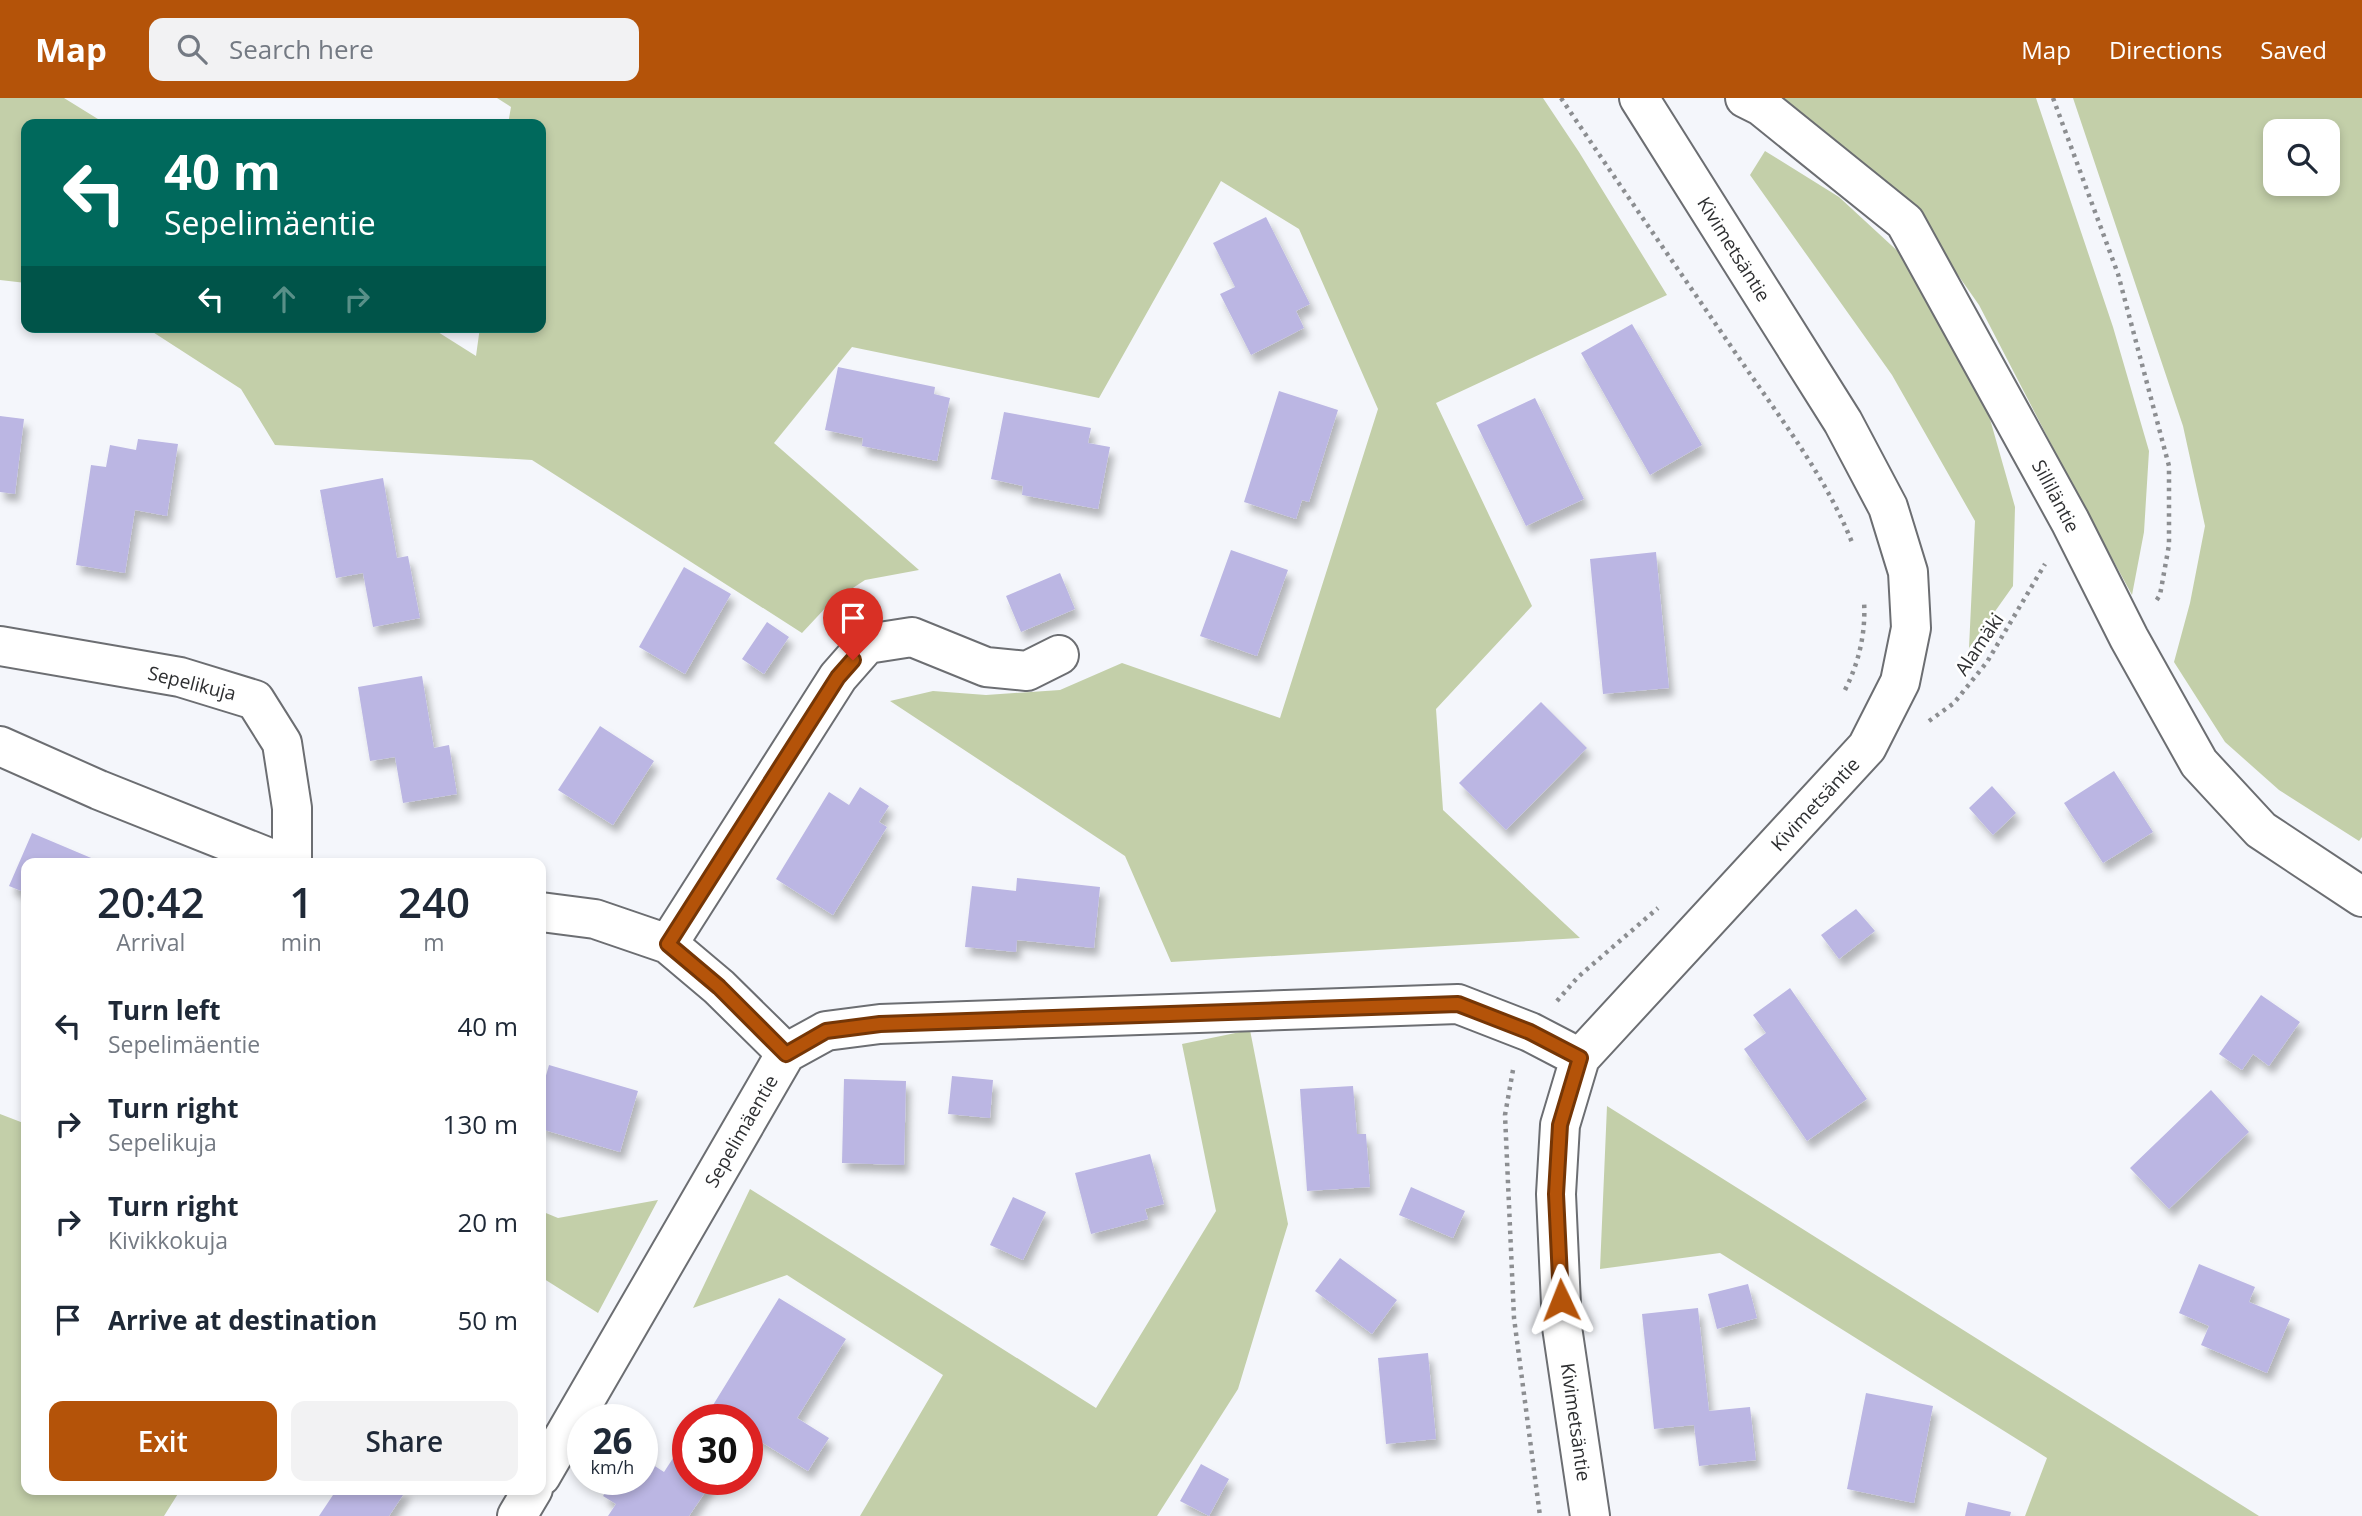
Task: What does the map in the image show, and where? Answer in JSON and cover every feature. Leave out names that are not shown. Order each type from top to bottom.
[{"type":"street","name":"Kivimetsäntie","points":[[1590,1516],[1562,1327],[1556,1194],[1560,1125],[1580,1058],[1867,747],[1900,682],[1911,628],[1908,572],[1888,507],[1843,422],[1639,98]]},
{"type":"street","name":"Silliläntie","points":[[1745,98],[1761,106],[1905,222],[2070,521],[2129,638],[2199,763],[2261,830],[2362,897]]},
{"type":"street","points":[[668,944],[838,677],[867,644],[912,637],[986,667],[1027,671],[1059,655]]},
{"type":"street","name":"Sepelikuja","points":[[0,646],[180,677],[255,700],[282,743],[292,808],[292,858]]},
{"type":"street","points":[[0,746],[99,790],[269,858]]},
{"type":"street","points":[[546,913],[595,919],[668,944],[719,987],[786,1054]]},
{"type":"street","name":"Sepelimäentie","points":[[546,1467],[786,1054],[826,1031],[880,1024],[1458,1004],[1530,1032],[1580,1058]]},
{"type":"street","points":[[517,1516],[529,1495]]},
{"type":"path","points":[[1562,98],[1800,446],[1845,523],[1854,548]]},
{"type":"path","points":[[2053,98],[2118,274],[2169,466],[2169,545],[2160,595],[2129,638]]},
{"type":"path","name":"Alamäki","points":[[1873,736],[1917,730],[1954,703],[1987,662],[2070,521]]},
{"type":"path","points":[[1842,697],[1857,665],[1865,620],[1864,596]]},
{"type":"path","points":[[1530,1032],[1578,977],[1659,907]]},
{"type":"green space","points":[[0,98],[64,98],[98,119],[21,119],[21,282],[0,280]]},
{"type":"green space","points":[[497,98],[1543,98],[1667,295],[1436,403],[1532,606],[1436,709],[1443,810],[1580,938],[1171,962],[1125,856],[890,701],[933,691],[986,695],[1060,690],[1122,663],[1280,718],[1378,409],[1299,229],[1221,181],[1099,398],[852,347],[774,443],[919,570],[865,580],[830,603],[802,633],[532,460],[275,445],[241,389],[154,333],[440,333],[476,356],[479,333],[546,333],[546,119],[509,119],[511,107]]},
{"type":"green space","points":[[1774,98],[2036,98],[2113,327],[2149,451],[2144,532],[2132,595],[1979,305],[1915,214]]},
{"type":"green space","points":[[2073,98],[2362,98],[2362,837],[2359,841],[2279,790],[2225,742],[2174,662],[2190,603],[2205,526],[2183,426]]},
{"type":"green space","points":[[1765,151],[1839,197],[1916,268],[1988,412],[2015,507],[2013,586],[1969,648],[1975,521],[1892,375],[1750,175]]},
{"type":"green space","points":[[1250,1030],[1288,1224],[1238,1389],[1157,1516],[860,1516],[943,1375],[787,1275],[693,1308],[750,1189],[1096,1408],[1216,1211],[1182,1044]]},
{"type":"green space","points":[[1607,1106],[2259,1516],[2025,1516],[2047,1458],[1720,1253],[1600,1269]]},
{"type":"green space","points":[[0,1114],[21,1122],[21,1495],[177,1495],[164,1516],[0,1516]]},
{"type":"green space","points":[[658,1200],[598,1313],[546,1280],[546,1213],[558,1218]]},
{"type":"building","points":[[1266,217],[1310,304],[1296,311],[1304,328],[1251,355],[1220,294],[1235,287],[1213,243]]},
{"type":"building","points":[[1632,324],[1702,445],[1650,475],[1581,353]]},
{"type":"building","points":[[838,367],[935,387],[934,394],[950,398],[937,461],[862,446],[863,438],[825,430]]},
{"type":"building","points":[[1279,391],[1338,410],[1309,502],[1302,500],[1296,519],[1244,502]]},
{"type":"building","points":[[1535,398],[1584,499],[1526,526],[1477,425]]},
{"type":"building","points":[[1004,412],[1091,428],[1088,443],[1110,447],[1098,509],[1022,495],[1023,486],[991,479]]},
{"type":"building","points":[[0,416],[24,419],[15,494],[0,492]]},
{"type":"building","points":[[138,439],[178,444],[167,516],[135,510],[125,573],[76,565],[91,465],[106,467],[110,445],[136,450]]},
{"type":"building","points":[[383,478],[397,558],[408,556],[420,618],[373,627],[363,573],[336,578],[320,490]]},
{"type":"building","points":[[1231,550],[1288,570],[1257,656],[1200,636]]},
{"type":"building","points":[[1656,552],[1669,688],[1603,694],[1590,559]]},
{"type":"building","points":[[684,567],[731,594],[685,674],[639,647]]},
{"type":"building","points":[[1060,573],[1075,609],[1021,632],[1006,596]]},
{"type":"building","points":[[767,622],[789,637],[764,674],[742,659]]},
{"type":"building","points":[[422,676],[434,748],[449,745],[457,794],[403,803],[395,757],[370,761],[358,687]]},
{"type":"building","points":[[1541,702],[1587,748],[1506,830],[1459,783]]},
{"type":"building","points":[[600,726],[654,761],[613,825],[558,790]]},
{"type":"building","points":[[2114,771],[2153,832],[2103,863],[2064,803]]},
{"type":"building","points":[[1992,786],[2016,813],[1993,835],[1969,808]]},
{"type":"building","points":[[860,787],[889,806],[879,822],[887,827],[833,915],[776,879],[829,792],[849,805]]},
{"type":"building","points":[[32,833],[91,858],[21,858]]},
{"type":"building","points":[[21,858],[21,891],[9,886]]},
{"type":"building","points":[[1017,878],[1100,887],[1094,948],[1017,940],[1016,952],[965,947],[972,886],[1016,891]]},
{"type":"building","points":[[1856,909],[1875,931],[1839,959],[1821,935]]},
{"type":"building","points":[[1790,988],[1867,1099],[1807,1141],[1744,1049],[1766,1033],[1753,1015]]},
{"type":"building","points":[[2261,995],[2300,1022],[2269,1066],[2253,1054],[2242,1070],[2219,1054]]},
{"type":"building","points":[[549,1065],[638,1091],[620,1152],[546,1130],[546,1076]]},
{"type":"building","points":[[952,1076],[993,1080],[990,1118],[948,1114]]},
{"type":"building","points":[[844,1079],[906,1081],[904,1165],[842,1163]]},
{"type":"building","points":[[1353,1086],[1357,1134],[1366,1134],[1370,1187],[1307,1191],[1300,1089]]},
{"type":"building","points":[[2211,1090],[2249,1132],[2169,1209],[2130,1168]]},
{"type":"building","points":[[1150,1154],[1164,1204],[1145,1209],[1148,1219],[1091,1234],[1075,1173]]},
{"type":"building","points":[[1411,1187],[1465,1211],[1453,1238],[1399,1215]]},
{"type":"building","points":[[1013,1197],[1046,1212],[1023,1260],[990,1245]]},
{"type":"building","points":[[1340,1258],[1397,1300],[1372,1334],[1315,1291]]},
{"type":"building","points":[[2199,1264],[2255,1287],[2249,1302],[2290,1319],[2267,1373],[2201,1345],[2209,1326],[2179,1313]]},
{"type":"building","points":[[1748,1284],[1757,1318],[1717,1329],[1708,1294]]},
{"type":"building","points":[[779,1298],[846,1339],[797,1418],[829,1438],[808,1471],[763,1443],[763,1404],[714,1404]]},
{"type":"building","points":[[1698,1308],[1709,1411],[1750,1407],[1756,1460],[1699,1466],[1694,1425],[1654,1429],[1642,1314]]},
{"type":"building","points":[[1428,1353],[1436,1439],[1386,1444],[1378,1358]]},
{"type":"building","points":[[1866,1393],[1933,1406],[1914,1503],[1847,1489]]},
{"type":"building","points":[[672,1460],[672,1495],[703,1495],[689,1516],[608,1516],[616,1504],[604,1495],[658,1495],[658,1468],[664,1472]]},
{"type":"building","points":[[1201,1464],[1229,1479],[1209,1516],[1180,1501]]},
{"type":"building","points":[[333,1495],[403,1495],[389,1516],[319,1516]]},
{"type":"building","points":[[1968,1502],[2011,1512],[2010,1516],[1965,1516]]},
{"type":"route","points":[[853,660],[838,677],[668,944],[719,987],[786,1054],[826,1031],[880,1024],[1458,1004],[1530,1032],[1580,1058],[1560,1125],[1556,1194],[1561,1300]]}]
